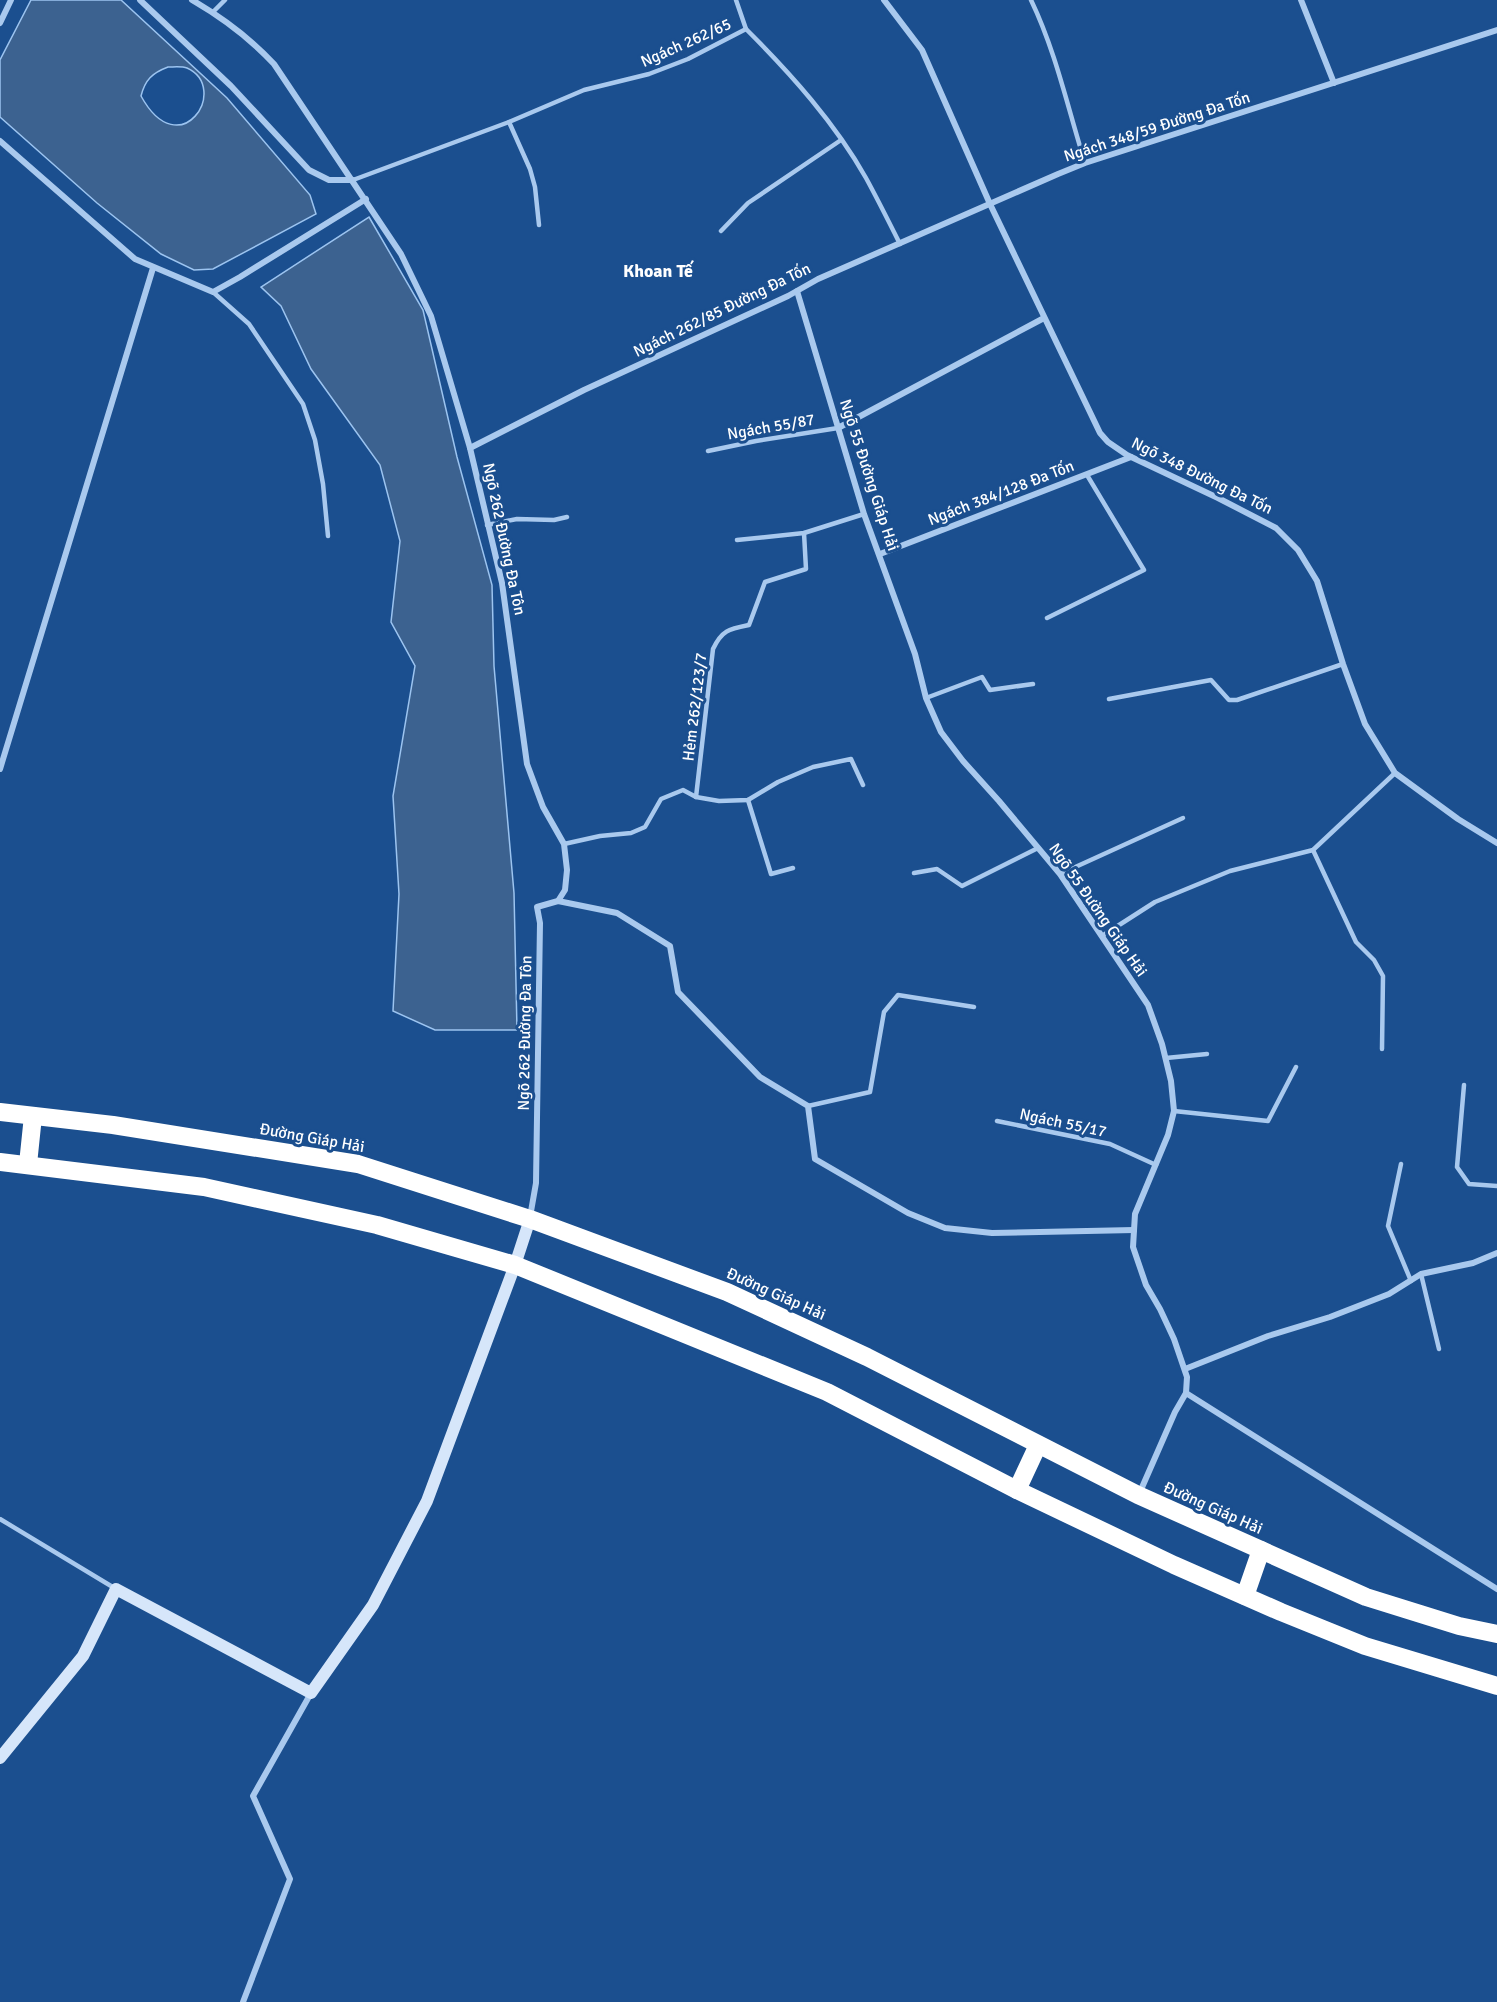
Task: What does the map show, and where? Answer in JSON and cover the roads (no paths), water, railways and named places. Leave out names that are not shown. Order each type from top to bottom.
[{"type":"highway","name":"Đường Giáp Hải","points":[[0,1112],[113,1125],[358,1164],[530,1219],[727,1292],[867,1357],[1138,1495],[1365,1597],[1459,1626],[1497,1634]]},
{"type":"highway","points":[[28,1164],[33,1116]]},
{"type":"highway","points":[[0,1162],[204,1187],[376,1225],[515,1265],[827,1392],[1017,1490],[1174,1565],[1245,1596],[1365,1646],[1497,1686]]},
{"type":"highway","points":[[1017,1490],[1038,1445]]},
{"type":"highway","points":[[1245,1596],[1261,1550]]},
{"type":"street","points":[[0,23],[11,0]]},
{"type":"street","points":[[140,0],[231,86],[309,170],[329,180],[353,180]]},
{"type":"street","name":"Ngõ 262 Đường Đa Tôn","points":[[192,0],[242,33],[274,64],[401,254],[431,316],[470,448],[502,583],[527,764],[543,807],[564,844],[567,870],[565,890],[558,901],[537,907],[540,923],[536,1172],[530,1219]]},
{"type":"street","name":"Ngõ 348 Đường Đa Tốn","points":[[884,0],[922,50],[990,204],[1100,433],[1108,442],[1131,457],[1276,528],[1298,550],[1317,581],[1365,724],[1395,773],[1458,819],[1497,843]]},
{"type":"street","points":[[1301,0],[1334,83]]},
{"type":"street","name":"Ngách 348/59 Đường Đa Tốn","points":[[990,204],[1085,163],[1497,30]]},
{"type":"street","points":[[0,141],[135,260],[213,291],[250,271],[366,199]]},
{"type":"street","name":"Ngách 262/85 Đường Đa Tốn","points":[[470,448],[584,390],[797,291],[818,279],[990,204]]},
{"type":"street","points":[[0,769],[153,268]]},
{"type":"street","name":"Ngõ 55 Đường Giáp Hải","points":[[797,291],[864,514],[915,654],[926,698],[941,732],[1060,874],[1148,1005],[1166,1058],[1174,1111],[1168,1135],[1135,1214],[1133,1247],[1146,1285],[1160,1309],[1185,1369],[1186,1394]]},
{"type":"street","points":[[838,428],[1044,318]]},
{"type":"street","name":"Ngách 384/128 Đa Tốn","points":[[880,554],[1131,457]]},
{"type":"street","points":[[558,901],[617,913],[670,946],[678,992],[760,1077],[808,1106],[815,1159],[908,1213],[945,1228],[992,1233],[1134,1230]]},
{"type":"street","points":[[243,2002],[290,1879],[253,1796],[311,1693],[373,1605],[427,1502],[530,1219]]},
{"type":"street","points":[[1185,1369],[1268,1336],[1330,1317],[1389,1294],[1421,1274],[1473,1263],[1497,1253]]},
{"type":"street","points":[[1138,1495],[1175,1412],[1186,1394],[1497,1589]]},
{"type":"street","points":[[0,1758],[83,1656],[116,1588],[311,1693]]},
{"type":"lane","points":[[213,12],[225,0]]},
{"type":"lane","points":[[736,0],[746,29]]},
{"type":"lane","points":[[1031,0],[1062,79],[1085,163]]},
{"type":"lane","name":"Ngách 262/65","points":[[353,180],[508,122],[584,90],[649,74],[688,59],[746,29],[786,69],[841,140],[866,177],[900,244]]},
{"type":"lane","points":[[508,122],[530,169],[540,225]]},
{"type":"lane","points":[[721,231],[748,203],[841,140]]},
{"type":"lane","points":[[213,291],[249,324],[303,404],[315,440],[323,484],[328,536]]},
{"type":"lane","name":"Ngách 55/87","points":[[708,451],[838,428]]},
{"type":"lane","points":[[1047,618],[1144,570],[1087,475]]},
{"type":"lane","points":[[737,540],[804,532],[864,514]]},
{"type":"lane","points":[[487,525],[517,519],[567,518]]},
{"type":"lane","name":"Hẻm 262/123/7","points":[[696,797],[713,649],[719,637],[728,630],[749,625],[765,582],[806,569],[804,532]]},
{"type":"lane","points":[[1109,699],[1211,680],[1230,700],[1237,700],[1343,664]]},
{"type":"lane","points":[[926,698],[982,677],[990,690],[1033,684]]},
{"type":"lane","points":[[564,844],[631,832],[645,827],[661,800],[683,790],[696,797],[719,801],[748,800],[778,782],[813,767],[851,759],[863,785]]},
{"type":"lane","points":[[1102,936],[1155,902],[1230,871],[1313,850],[1395,773]]},
{"type":"lane","points":[[748,800],[771,874],[793,868]]},
{"type":"lane","points":[[1060,874],[1183,818]]},
{"type":"lane","points":[[914,873],[937,869],[962,886],[1038,848]]},
{"type":"lane","points":[[1313,850],[1356,942],[1374,960],[1383,976],[1382,1049]]},
{"type":"lane","points":[[808,1106],[870,1092],[884,1012],[898,995],[974,1007]]},
{"type":"lane","points":[[1166,1058],[1207,1054]]},
{"type":"lane","points":[[1174,1111],[1268,1121],[1296,1067]]},
{"type":"lane","points":[[1464,1085],[1457,1167],[1469,1184],[1497,1186]]},
{"type":"lane","name":"Ngách 55/17","points":[[997,1121],[1110,1144],[1156,1166]]},
{"type":"lane","points":[[1401,1164],[1388,1226],[1411,1281]]},
{"type":"lane","points":[[1421,1274],[1439,1349]]},
{"type":"lane","points":[[0,1519],[116,1588]]},
{"type":"water","points":[[31,0],[121,0],[227,98],[310,195],[316,214],[213,269],[194,270],[161,254],[97,203],[0,117],[0,60]],"holes":[[[168,67],[187,68],[199,78],[204,91],[202,104],[195,116],[184,124],[171,124],[156,116],[141,96],[150,78]]]},
{"type":"water","points":[[369,217],[423,310],[457,457],[492,585],[494,666],[514,893],[517,1030],[435,1030],[393,1011],[399,894],[393,796],[415,666],[391,622],[400,541],[380,465],[311,369],[281,306],[261,287]]},
{"type":"district","name":"Khoan Tế","points":[[658,271]]}]
